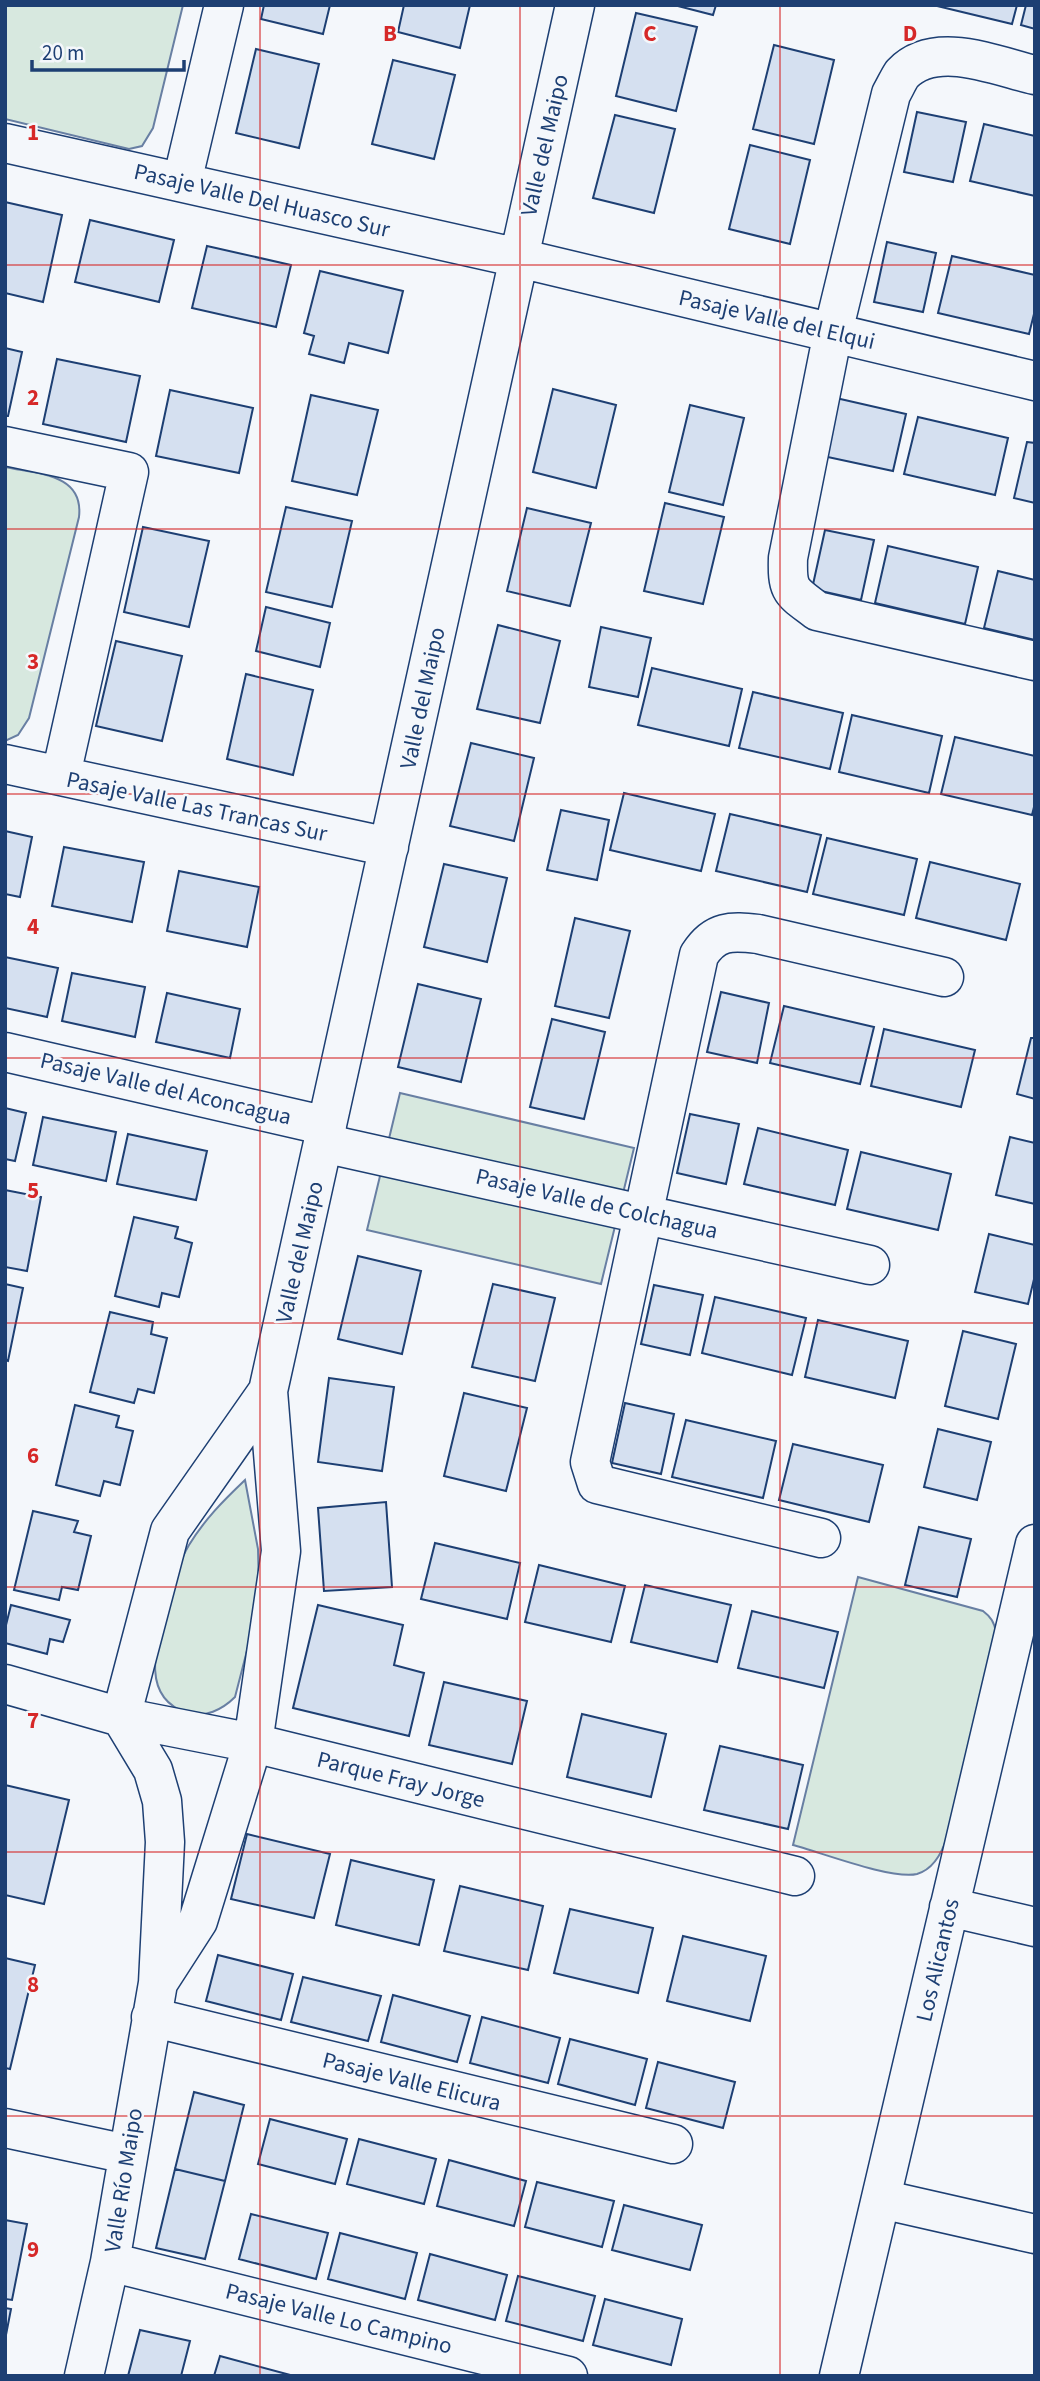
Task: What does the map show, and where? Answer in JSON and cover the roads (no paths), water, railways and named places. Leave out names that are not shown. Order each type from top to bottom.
[{"type":"street","points":[[183,183],[223,5]]},
{"type":"street","name":"Valle del Maipo","points":[[253,1743],[281,1551],[268,1391],[575,5]]},
{"type":"street","points":[[1035,75],[964,58],[935,57],[920,62],[900,76],[891,94],[833,332],[788,558],[787,582],[796,596],[817,611],[1035,661]]},
{"type":"street","name":"Pasaje Valle Del Huasco Sur","points":[[5,143],[519,258]]},
{"type":"street","name":"Pasaje Valle del Elqui","points":[[519,258],[1035,381]]},
{"type":"street","points":[[5,446],[129,472],[61,775]]},
{"type":"street","name":"Pasaje Valle Las Trancas Sur","points":[[5,764],[388,847]]},
{"type":"street","points":[[821,1538],[597,1484],[590,1462],[699,955],[707,943],[720,935],[736,932],[758,934],[944,977]]},
{"type":"street","name":"Pasaje Valle del Aconcagua","points":[[5,1052],[325,1134]]},
{"type":"street","name":"Pasaje Valle de Colchagua","points":[[325,1134],[645,1214],[870,1265]]},
{"type":"street","name":"Valle del Maipo","points":[[121,1717],[170,1531],[268,1391]]},
{"type":"street","name":"Los Alicantos","points":[[839,2376],[949,1907],[1022,1652],[1035,1544]]},
{"type":"street","name":"Parque Fray Jorge","points":[[5,1684],[121,1717],[253,1743],[795,1876]]},
{"type":"street","name":"Valle Río Maipo","points":[[84,2376],[110,2262],[155,2000],[164,1842],[162,1801],[153,1770],[121,1717]]},
{"type":"street","name":"Valle Río Maipo","points":[[155,2000],[198,1921],[253,1743]]},
{"type":"street","points":[[949,1907],[1035,1927]]},
{"type":"street","name":"Pasaje Valle Elicura","points":[[155,2000],[673,2144]]},
{"type":"street","points":[[5,2127],[127,2154]]},
{"type":"street","points":[[881,2199],[1035,2234]]},
{"type":"street","name":"Pasaje Valle Lo Campino","points":[[110,2262],[568,2376]]}]
